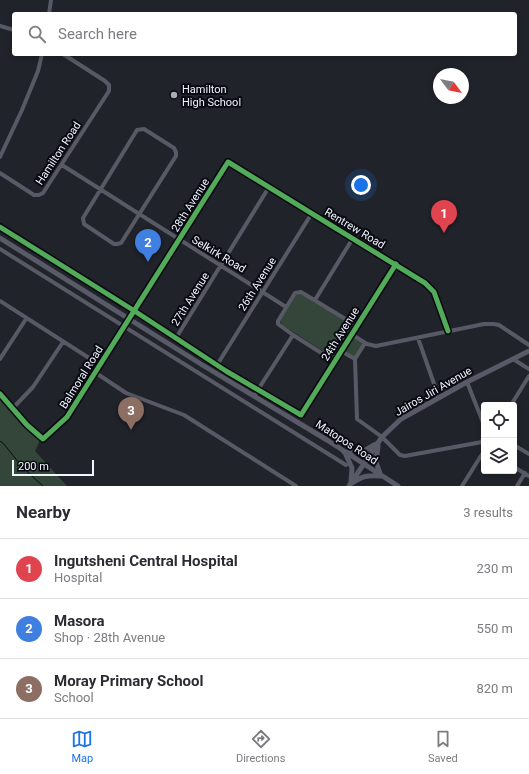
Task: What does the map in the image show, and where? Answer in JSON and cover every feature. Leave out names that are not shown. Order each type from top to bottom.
[{"type":"main road","name":"Matopos Road","points":[[0,238],[398,486]]},
{"type":"main road","name":"Jairos Jiri Avenue","points":[[350,485],[382,437],[404,417],[467,382],[529,351]]},
{"type":"main road","points":[[343,452],[362,452],[378,443]]},
{"type":"main road","points":[[350,485],[361,477],[382,476],[376,462],[378,443]]},
{"type":"main road","points":[[343,452],[348,458],[352,468],[350,485]]},
{"type":"street","points":[[49,12],[51,0]]},
{"type":"street","points":[[0,26],[12,29]]},
{"type":"street","points":[[0,157],[25,103],[38,70],[42,56]]},
{"type":"street","name":"Hamilton Road","points":[[0,173],[36,195],[43,193],[109,91],[109,85],[105,81],[66,56]]},
{"type":"street","points":[[142,129],[174,148],[176,156],[139,214],[121,242],[117,244],[111,243],[83,222],[84,216],[100,189],[138,130],[142,129]]},
{"type":"street","name":"Rentrew Road","points":[[228,162],[425,283],[431,289],[448,331]]},
{"type":"street","name":"28th Avenue","points":[[130,320],[228,162]]},
{"type":"street","name":"Selkirk Road","points":[[62,165],[286,307]]},
{"type":"street","name":"27th Avenue","points":[[176,338],[269,187]]},
{"type":"street","name":"26th Avenue","points":[[217,365],[312,213]]},
{"type":"street","points":[[0,227],[258,390]]},
{"type":"street","points":[[315,300],[353,238]]},
{"type":"street","points":[[0,249],[346,465]]},
{"type":"street","name":"24th Avenue","points":[[258,390],[301,415],[396,264]]},
{"type":"street","points":[[334,361],[293,335],[278,323],[286,307],[296,292],[302,292],[357,326]]},
{"type":"street","points":[[0,301],[100,365]]},
{"type":"street","points":[[0,359],[26,319]]},
{"type":"street","name":"Balmoral Road","points":[[13,408],[27,425],[43,439],[66,419],[130,320]]},
{"type":"street","points":[[351,334],[370,346],[376,346],[484,324],[494,324],[499,325],[529,345]]},
{"type":"street","points":[[254,396],[293,335]]},
{"type":"street","points":[[418,338],[439,398]]},
{"type":"street","points":[[0,394],[13,408],[33,387],[63,342]]},
{"type":"street","points":[[365,343],[354,359],[357,418],[382,437],[402,456],[481,444]]},
{"type":"street","points":[[341,351],[354,359]]},
{"type":"street","points":[[513,359],[529,369]]},
{"type":"street","points":[[96,373],[126,393],[184,415],[296,486]]},
{"type":"street","points":[[513,402],[529,376]]},
{"type":"street","points":[[467,382],[481,417]]},
{"type":"street","points":[[304,439],[310,430]]},
{"type":"street","points":[[517,446],[529,454]]},
{"type":"street","points":[[462,486],[481,456]]},
{"type":"street","points":[[517,469],[529,476]]},
{"type":"street","points":[[517,486],[525,473]]},
{"type":"green space","points":[[300,293],[354,326],[334,358],[282,325],[280,321],[296,294]]},
{"type":"green space","points":[[352,336],[363,344],[354,358],[342,350]]},
{"type":"green space","points":[[0,397],[40,440],[35,451],[67,486],[0,486]]},
{"type":"waterway","points":[[0,441],[23,468],[43,486]]},
{"type":"cycle path","points":[[0,394],[27,425],[43,439],[67,417],[228,162],[425,283],[434,292],[448,331]]},
{"type":"cycle path","points":[[0,227],[133,310],[226,371],[301,415],[396,264]]},
{"type":"place","name":"Hamilton High School","points":[[174,95]]},
{"type":"place","name":"Ingutsheni Central Hospital","points":[[444,233]]},
{"type":"place","name":"Masora","points":[[148,262]]},
{"type":"place","name":"Moray Primary School","points":[[131,430]]}]
